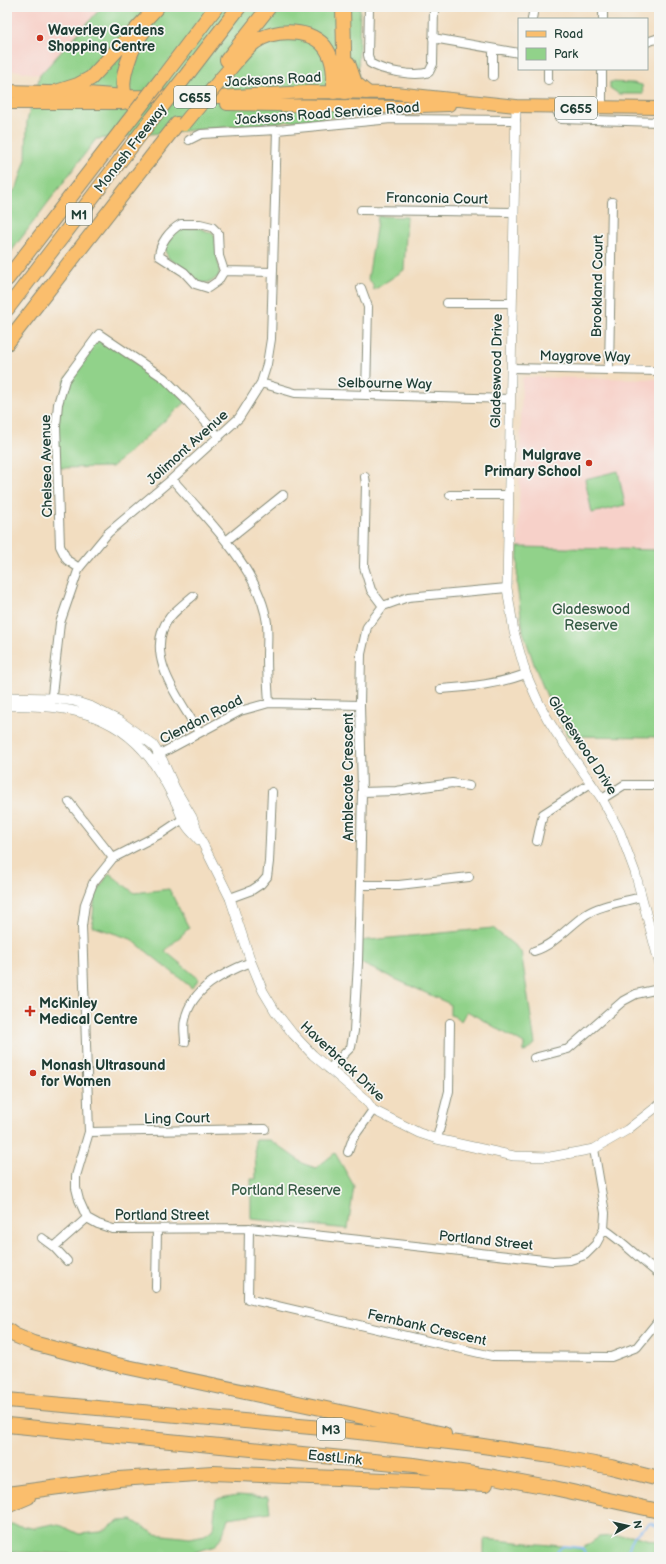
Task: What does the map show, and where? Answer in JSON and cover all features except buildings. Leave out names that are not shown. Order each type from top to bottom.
[{"type":"highway","points":[[56,92],[78,85],[91,78],[157,7]]},
{"type":"highway","points":[[128,99],[126,70],[132,49],[141,34],[163,7]]},
{"type":"highway","name":"Monash Freeway","points":[[7,279],[216,7]]},
{"type":"highway","name":"Monash Freeway","points":[[7,309],[239,7]]},
{"type":"highway","points":[[7,343],[106,215],[133,186],[217,78],[268,7]]},
{"type":"highway","points":[[340,99],[343,7]]},
{"type":"highway","points":[[342,33],[348,63],[355,83],[366,92]]},
{"type":"highway","points":[[217,78],[255,42],[278,34],[302,34],[316,39],[327,50],[334,65],[340,99]]},
{"type":"highway","points":[[7,1330],[14,1335],[33,1343],[113,1364],[529,1452]]},
{"type":"highway","points":[[7,1344],[13,1342],[33,1343]]},
{"type":"highway","points":[[7,1393],[132,1411]]},
{"type":"highway","name":"EastLink","points":[[7,1400],[330,1429],[469,1444],[529,1452],[611,1467],[659,1479]]},
{"type":"highway","name":"EastLink","points":[[7,1425],[414,1465],[554,1488],[659,1511]]},
{"type":"highway","points":[[7,1433],[64,1431]]},
{"type":"highway","points":[[7,1494],[53,1489],[118,1479],[213,1473],[433,1481],[554,1488]]},
{"type":"highway","points":[[7,1506],[53,1489]]},
{"type":"main road","name":"Jacksons Road","points":[[7,91],[56,92],[128,99]]},
{"type":"main road","name":"Jacksons Road","points":[[340,99],[366,92],[395,93],[516,106],[555,108],[659,108]]},
{"type":"main road","name":"Jacksons Road","points":[[7,103],[217,97],[340,99],[395,107],[492,104]]},
{"type":"street","points":[[369,7],[368,55],[370,64],[403,72],[425,74],[429,72],[433,64],[434,7]]},
{"type":"street","points":[[532,18],[534,7]]},
{"type":"street","points":[[603,7],[603,18]]},
{"type":"street","points":[[433,38],[518,53]]},
{"type":"street","points":[[648,42],[659,38]]},
{"type":"street","points":[[492,49],[493,76]]},
{"type":"street","points":[[548,70],[548,80]]},
{"type":"street","points":[[602,70],[602,108]]},
{"type":"street","name":"Gladeswood Drive","points":[[516,106],[511,303],[507,588],[514,632],[526,674],[537,699],[557,734],[602,798],[620,832],[635,872],[658,957]]},
{"type":"street","points":[[555,108],[561,119],[659,122]]},
{"type":"street","name":"Jacksons Road Service Road","points":[[189,140],[201,134],[277,130],[391,119],[516,120]]},
{"type":"street","name":"Jolimont Avenue","points":[[51,703],[60,623],[80,568],[108,533],[172,479],[239,418],[261,383],[267,364],[271,339],[277,130]]},
{"type":"street","name":"Brookland Court","points":[[609,370],[612,202]]},
{"type":"street","name":"Franconia Court","points":[[361,210],[513,212]]},
{"type":"street","points":[[181,224],[200,224],[212,226],[218,233],[219,256],[224,271],[218,281],[208,288],[196,284],[184,272],[159,256],[160,248],[172,229],[181,224]]},
{"type":"street","points":[[224,271],[272,272]]},
{"type":"street","points":[[361,288],[368,307],[366,395]]},
{"type":"street","points":[[447,303],[511,303]]},
{"type":"street","name":"Chelsea Avenue","points":[[80,568],[67,560],[60,546],[56,426],[58,404],[65,380],[99,334],[164,378],[187,400],[219,437]]},
{"type":"street","name":"Maygrove Way","points":[[511,368],[659,371]]},
{"type":"street","name":"Selbourne Way","points":[[261,383],[295,393],[510,399]]},
{"type":"street","points":[[364,477],[366,484],[364,567],[371,590],[383,606],[408,597],[507,588]]},
{"type":"street","points":[[172,479],[226,541],[253,580],[267,623],[269,703]]},
{"type":"street","points":[[226,541],[283,495]]},
{"type":"street","points":[[450,495],[508,495]]},
{"type":"street","points":[[194,596],[170,618],[160,642],[159,654],[162,666],[168,679],[199,732]]},
{"type":"street","name":"Amblecote Crescent","points":[[329,1069],[351,1046],[354,1031],[358,962],[362,792],[360,705],[361,654],[367,627],[383,606]]},
{"type":"street","points":[[441,689],[482,686],[508,681],[526,674]]},
{"type":"street","name":"Haverbrack Drive","points":[[7,697],[51,703],[95,717],[116,727],[129,736],[152,761],[172,796],[187,818]]},
{"type":"street","name":"Haverbrack Drive","points":[[7,706],[74,701],[108,714],[120,721],[148,741],[160,754],[187,818],[188,828],[202,842],[230,898],[251,962],[263,990],[275,1012],[293,1034],[329,1069],[366,1100],[373,1110],[419,1133],[437,1139],[514,1156],[550,1157],[583,1150],[594,1150],[627,1130],[659,1105]]},
{"type":"street","name":"Clendon Road","points":[[152,761],[160,754],[240,711],[269,703],[360,705]]},
{"type":"street","points":[[362,792],[396,791],[452,783],[469,786]]},
{"type":"street","points":[[537,841],[543,814],[591,783]]},
{"type":"street","points":[[602,798],[624,785],[659,785]]},
{"type":"street","points":[[230,898],[252,890],[261,884],[267,876],[272,792]]},
{"type":"street","points":[[69,802],[113,858]]},
{"type":"street","points":[[54,1246],[87,1218],[79,1200],[76,1176],[89,1132],[82,926],[85,904],[93,883],[113,858],[162,833],[187,818]]},
{"type":"street","points":[[360,885],[400,885],[470,877]]},
{"type":"street","points":[[534,951],[544,948],[586,914],[600,908],[641,897]]},
{"type":"street","points":[[185,1042],[184,1021],[192,1000],[210,984],[229,971],[251,962]]},
{"type":"street","points":[[534,1058],[568,1049],[623,1001],[636,994],[659,989]]},
{"type":"street","points":[[437,1139],[449,1091],[450,1023]]},
{"type":"street","points":[[348,1152],[353,1138],[373,1110]]},
{"type":"street","name":"Ling Court","points":[[89,1132],[265,1129]]},
{"type":"street","name":"Portland Street","points":[[87,1218],[98,1224],[113,1229],[249,1228],[553,1261],[570,1260],[585,1255],[596,1244],[604,1229],[606,1212],[594,1150]]},
{"type":"street","points":[[156,1288],[157,1228]]},
{"type":"street","name":"Fernbank Crescent","points":[[249,1228],[248,1298],[492,1356],[612,1357],[637,1347],[659,1320]]},
{"type":"street","points":[[604,1229],[620,1240],[639,1259],[659,1274]]},
{"type":"street","points":[[42,1238],[54,1246],[67,1261]]},
{"type":"shaded area","name":"Waverley Gardens Shopping Centre","points":[[7,7],[102,7],[40,75],[7,69]]},
{"type":"shaded area","name":"Mulgrave Primary School","points":[[525,377],[659,379],[659,550],[518,547],[522,379]]},
{"type":"green space","points":[[102,7],[360,7],[357,115],[96,139],[7,257],[7,199],[17,187],[26,159],[27,121],[40,75]]},
{"type":"green space","points":[[610,82],[642,85],[643,94],[619,94],[610,88]]},
{"type":"green space","points":[[378,216],[407,217],[404,270],[374,290],[372,283],[368,279]]},
{"type":"green space","points":[[199,228],[214,234],[219,276],[211,282],[203,283],[198,281],[186,269],[169,259],[165,251],[166,243],[179,229]]},
{"type":"green space","points":[[99,334],[187,401],[112,467],[57,468],[56,426],[65,380]]},
{"type":"green space","points":[[618,471],[625,505],[592,513],[585,479]]},
{"type":"green space","name":"Gladeswood Reserve","points":[[518,547],[659,550],[659,745],[657,744],[656,737],[568,736],[546,694],[523,631],[517,585]]},
{"type":"green space","points":[[109,873],[134,893],[169,889],[189,928],[165,951],[199,979],[192,988],[131,939],[92,926],[95,895]]},
{"type":"green space","points":[[493,928],[521,951],[535,1044],[524,1052],[524,1044],[467,1011],[461,1021],[457,1017],[450,1015],[450,1004],[358,962],[359,941]]},
{"type":"green space","name":"Portland Reserve","points":[[255,1140],[270,1140],[304,1164],[316,1168],[335,1153],[354,1186],[348,1229],[251,1219],[251,1179],[256,1179]]},
{"type":"green space","points":[[237,1495],[268,1497],[270,1512],[228,1518],[223,1534],[215,1546],[189,1554],[154,1557],[9,1552],[7,1528],[11,1524],[32,1528],[53,1524],[62,1526],[79,1534],[101,1532],[119,1521],[132,1520],[155,1534],[190,1538],[205,1535],[213,1529],[216,1499]]},
{"type":"green space","points":[[631,1535],[659,1542],[659,1557],[484,1557],[484,1539],[583,1548],[599,1537]]},
{"type":"waterway","points":[[625,1557],[634,1536],[650,1523],[659,1527]]},
{"type":"waterway","points":[[551,1557],[563,1546],[583,1548],[586,1557]]},
{"type":"place","name":"Waverley Gardens Shopping Centre","points":[[40,38]]},
{"type":"place","name":"Mulgrave Primary School","points":[[589,463]]},
{"type":"place","name":"McKinley Medical Centre","points":[[30,1011]]},
{"type":"place","name":"Monash Ultrasound for Women","points":[[33,1073]]}]
